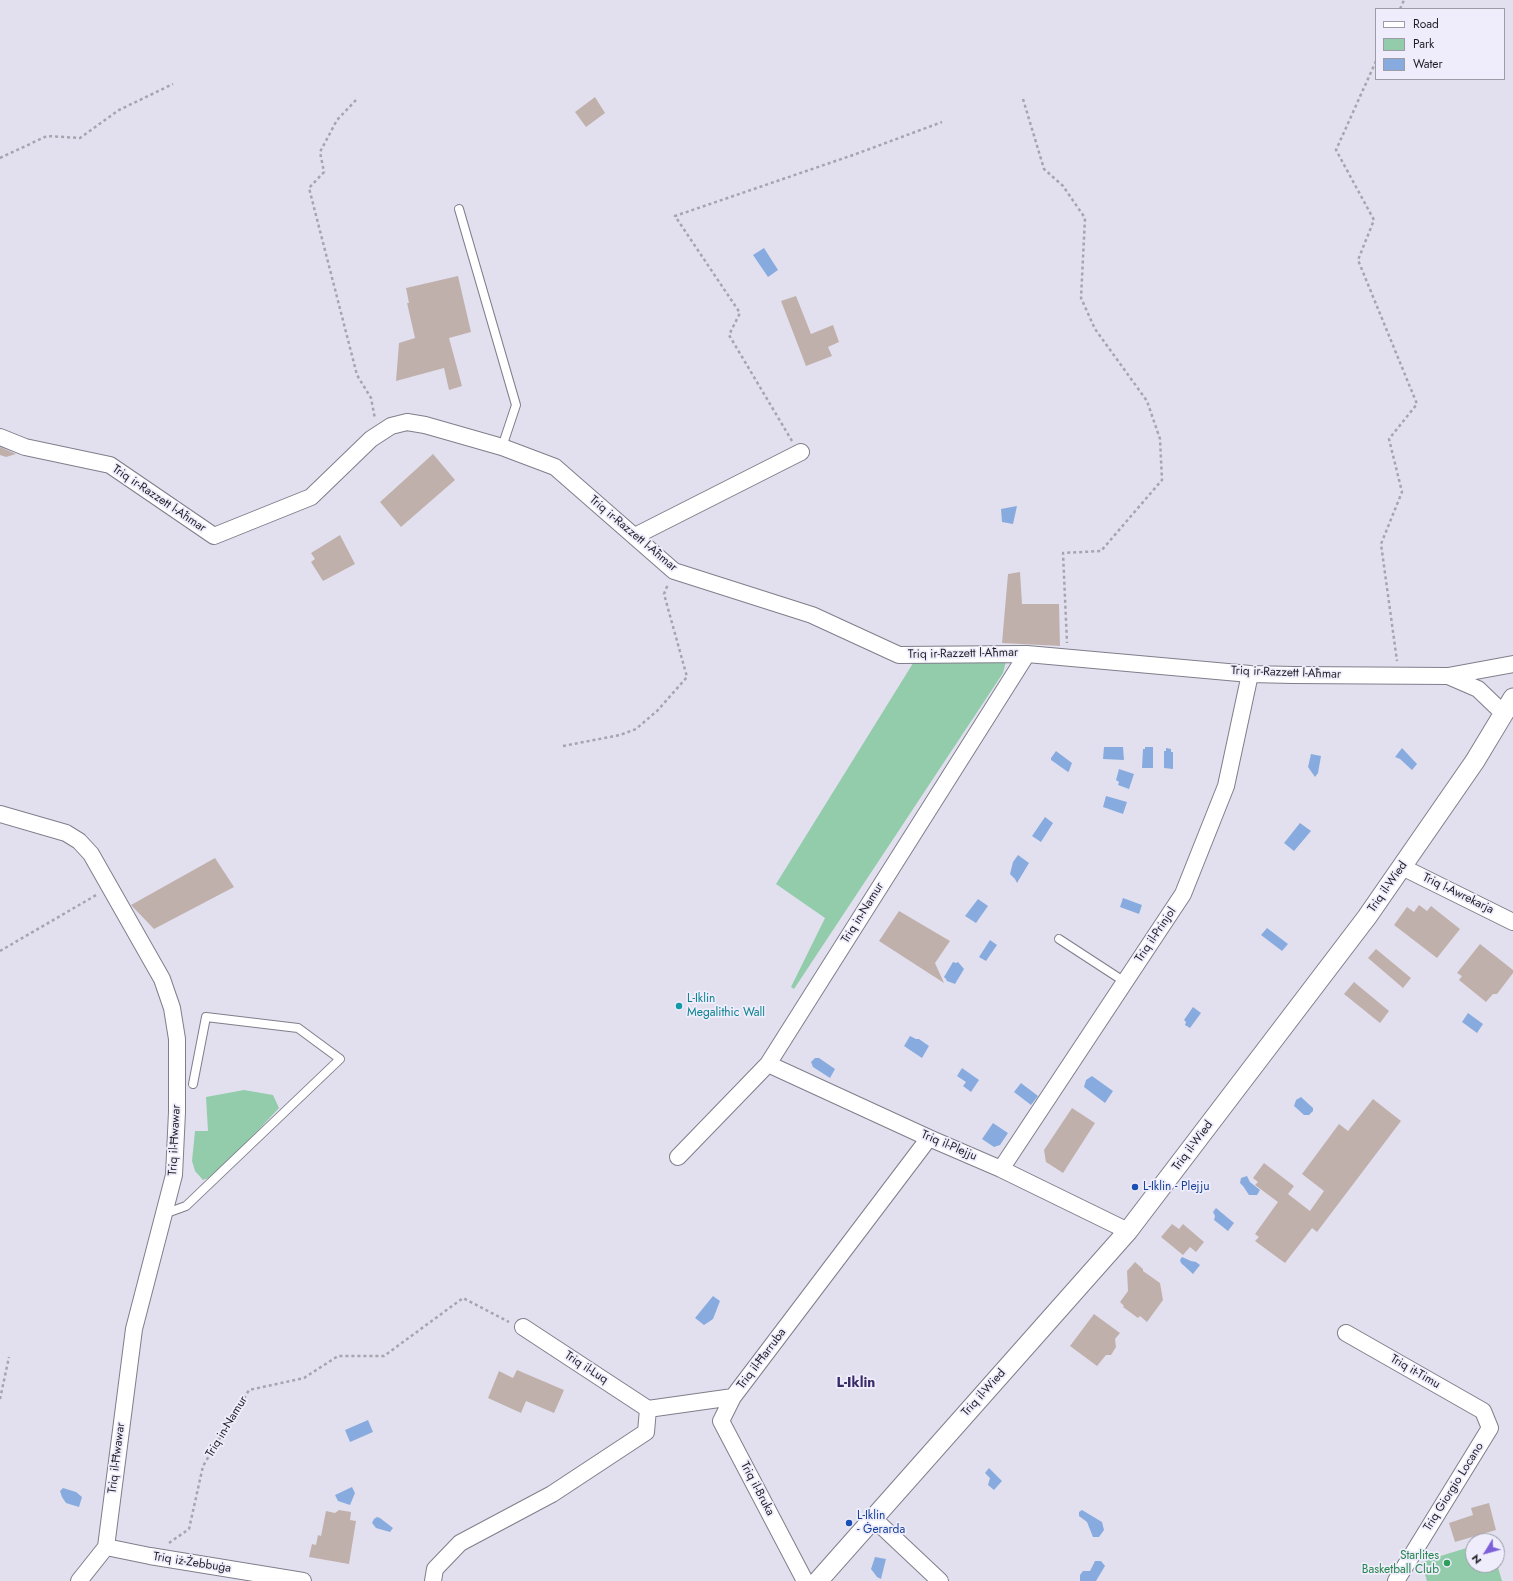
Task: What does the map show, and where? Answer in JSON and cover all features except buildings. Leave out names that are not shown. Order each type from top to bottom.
[{"type":"street","name":"Triq ir-Razzett l-Aħmar","points":[[0,437],[25,447],[110,465],[214,536],[311,496],[371,439],[391,426],[407,422],[425,425],[502,447],[556,467],[674,571],[812,615],[899,655],[1027,654],[1250,674],[1448,676],[1513,664]]},
{"type":"street","points":[[635,536],[801,452]]},
{"type":"street","name":"Triq in-Namur","points":[[678,1157],[768,1064],[1027,654]]},
{"type":"street","name":"Triq il-Prinjol","points":[[1001,1168],[1183,894],[1226,786],[1250,674]]},
{"type":"street","name":"Triq ir-Razzett l-Aħmar","points":[[1448,676],[1478,689],[1508,706]]},
{"type":"street","name":"Triq il-Wied","points":[[818,1581],[1128,1231],[1363,923],[1475,761],[1508,706]]},
{"type":"street","name":"Triq il-Ħwawar","points":[[0,814],[66,833],[79,841],[91,854],[162,979],[173,1015],[177,1039],[177,1112],[174,1175],[134,1329],[106,1547]]},
{"type":"street","name":"Triq l-Awrekarja","points":[[1402,867],[1513,922]]},
{"type":"street","name":"Triq il-Plejju","points":[[768,1064],[929,1138],[1001,1168],[1128,1231]]},
{"type":"street","name":"Triq il-Ħarruba","points":[[648,1409],[733,1397],[929,1138]]},
{"type":"street","name":"Triq il-Luq","points":[[523,1327],[648,1409]]},
{"type":"street","name":"Triq it-Timu","points":[[1346,1333],[1483,1411]]},
{"type":"street","name":"Triq il-Bruka","points":[[733,1397],[721,1421],[805,1581]]},
{"type":"street","points":[[433,1581],[435,1568],[460,1543],[552,1494],[646,1432],[648,1409]]},
{"type":"street","name":"Triq Giorgio Locano","points":[[1396,1581],[1490,1428],[1483,1411]]},
{"type":"street","points":[[873,1518],[940,1581]]},
{"type":"street","points":[[78,1581],[106,1547]]},
{"type":"street","name":"Triq iż-Żebbuġa","points":[[106,1547],[150,1556],[303,1581]]},
{"type":"lane","points":[[459,209],[516,405],[502,447]]},
{"type":"lane","points":[[1059,939],[1124,982]]},
{"type":"lane","points":[[164,1214],[186,1206],[340,1059],[298,1028],[206,1017],[194,1084]]},
{"type":"path","points":[[1375,63],[1336,150],[1374,220],[1358,260],[1417,404],[1388,439],[1402,492],[1381,544],[1400,676]]},
{"type":"path","points":[[0,158],[47,136],[80,138],[119,110],[173,84]]},
{"type":"path","points":[[1023,99],[1044,169],[1063,186],[1085,218],[1081,298],[1095,329],[1147,401],[1160,439],[1162,480],[1101,551],[1063,553],[1067,657]]},
{"type":"path","points":[[356,100],[337,120],[320,152],[324,172],[309,188],[357,375],[371,398],[377,424],[376,435]]},
{"type":"path","points":[[801,452],[789,437],[729,335],[740,313],[675,216],[856,154],[942,122]]},
{"type":"path","points":[[563,746],[620,735],[636,729],[658,710],[687,677],[664,594],[674,571]]},
{"type":"path","points":[[0,951],[109,888]]},
{"type":"path","name":"Triq in-Namur","points":[[150,1556],[189,1529],[203,1466],[249,1390],[304,1378],[338,1356],[384,1356],[463,1298],[501,1319],[523,1327]]},
{"type":"path","points":[[0,1399],[9,1357]]},
{"type":"green space","points":[[1007,658],[1003,673],[794,989],[791,987],[825,918],[776,884],[915,660],[922,663]]},
{"type":"green space","points":[[244,1090],[273,1095],[279,1108],[216,1175],[203,1180],[195,1171],[192,1161],[195,1131],[208,1131],[206,1097]]},
{"type":"green space","name":"Starlites Basketball Club","points":[[1465,1548],[1465,1573],[1500,1573],[1502,1581],[1427,1581],[1421,1562]]},
{"type":"water","points":[[764,248],[778,270],[768,277],[753,255]]},
{"type":"water","points":[[1017,506],[1013,524],[1002,522],[1001,509]]},
{"type":"water","points":[[1104,747],[1123,747],[1124,760],[1103,759]]},
{"type":"water","points":[[1145,747],[1153,747],[1153,768],[1142,768],[1143,749],[1145,749]]},
{"type":"water","points":[[1166,748],[1171,749],[1171,752],[1173,752],[1173,769],[1164,768],[1164,751],[1166,751]]},
{"type":"water","points":[[1402,748],[1417,764],[1412,770],[1400,759],[1395,757]]},
{"type":"water","points":[[1056,751],[1072,763],[1068,772],[1051,760]]},
{"type":"water","points":[[1311,754],[1321,756],[1318,773],[1315,777],[1308,767]]},
{"type":"water","points":[[1119,769],[1134,774],[1129,789],[1118,785],[1119,782],[1116,780]]},
{"type":"water","points":[[1106,796],[1127,802],[1123,814],[1103,807]]},
{"type":"water","points":[[1045,817],[1053,823],[1041,842],[1032,836]]},
{"type":"water","points":[[1300,823],[1311,831],[1294,851],[1284,843]]},
{"type":"water","points":[[1018,855],[1029,863],[1017,883],[1010,874],[1013,862]]},
{"type":"water","points":[[1123,898],[1142,905],[1139,914],[1120,907]]},
{"type":"water","points":[[978,899],[988,906],[976,923],[965,916]]},
{"type":"water","points":[[1267,928],[1288,944],[1282,951],[1261,935]]},
{"type":"water","points":[[990,940],[997,945],[986,961],[979,957]]},
{"type":"water","points":[[953,962],[958,962],[964,969],[955,984],[947,981],[944,977]]},
{"type":"water","points":[[1193,1007],[1201,1013],[1190,1028],[1185,1025],[1186,1022],[1184,1020]]},
{"type":"water","points":[[1468,1013],[1483,1024],[1477,1033],[1462,1022]]},
{"type":"water","points":[[910,1036],[919,1039],[929,1046],[922,1058],[904,1046]]},
{"type":"water","points":[[815,1058],[819,1058],[835,1069],[830,1078],[813,1067],[811,1062]]},
{"type":"water","points":[[962,1068],[979,1080],[971,1092],[963,1086],[966,1082],[957,1076]]},
{"type":"water","points":[[1092,1076],[1113,1091],[1105,1103],[1084,1087],[1086,1080]]},
{"type":"water","points":[[1021,1083],[1038,1096],[1031,1105],[1014,1092]]},
{"type":"water","points":[[1301,1097],[1313,1108],[1313,1111],[1309,1115],[1304,1115],[1294,1106],[1296,1100]]},
{"type":"water","points":[[993,1123],[1008,1133],[1000,1145],[994,1147],[982,1139]]},
{"type":"water","points":[[1247,1176],[1250,1182],[1260,1190],[1257,1195],[1249,1195],[1240,1183],[1241,1178]]},
{"type":"water","points":[[1216,1208],[1234,1223],[1228,1231],[1214,1220],[1215,1216],[1213,1212]]},
{"type":"water","points":[[1182,1257],[1200,1265],[1193,1274],[1181,1263],[1180,1260]]},
{"type":"water","points":[[713,1296],[720,1301],[713,1319],[704,1325],[695,1318]]},
{"type":"water","points":[[368,1420],[373,1432],[350,1442],[345,1430]]},
{"type":"water","points":[[989,1468],[1002,1481],[994,1490],[988,1485],[990,1478],[985,1473]]},
{"type":"water","points":[[352,1487],[355,1493],[350,1505],[338,1501],[335,1495]]},
{"type":"water","points":[[63,1488],[76,1492],[82,1497],[79,1507],[66,1503],[60,1491]]},
{"type":"water","points":[[1082,1510],[1102,1522],[1104,1530],[1099,1537],[1093,1537],[1087,1522],[1079,1516],[1079,1512]]},
{"type":"water","points":[[377,1517],[393,1528],[390,1532],[376,1528],[372,1523]]},
{"type":"water","points":[[875,1557],[886,1559],[881,1579],[877,1577],[871,1569]]},
{"type":"water","points":[[1095,1561],[1101,1561],[1105,1566],[1096,1581],[1080,1581],[1080,1575],[1083,1571],[1090,1571]]},
{"type":"place","name":"L-Iklin Megalithic Wall","points":[[679,1006]]},
{"type":"place","name":"L-Iklin - Plejju","points":[[1135,1187]]},
{"type":"place","name":"L-Iklin - Ġerarda","points":[[849,1523]]},
{"type":"place","name":"Starlites Basketball Club","points":[[1447,1563]]},
{"type":"district","name":"L-Iklin","points":[[856,1384]]}]
